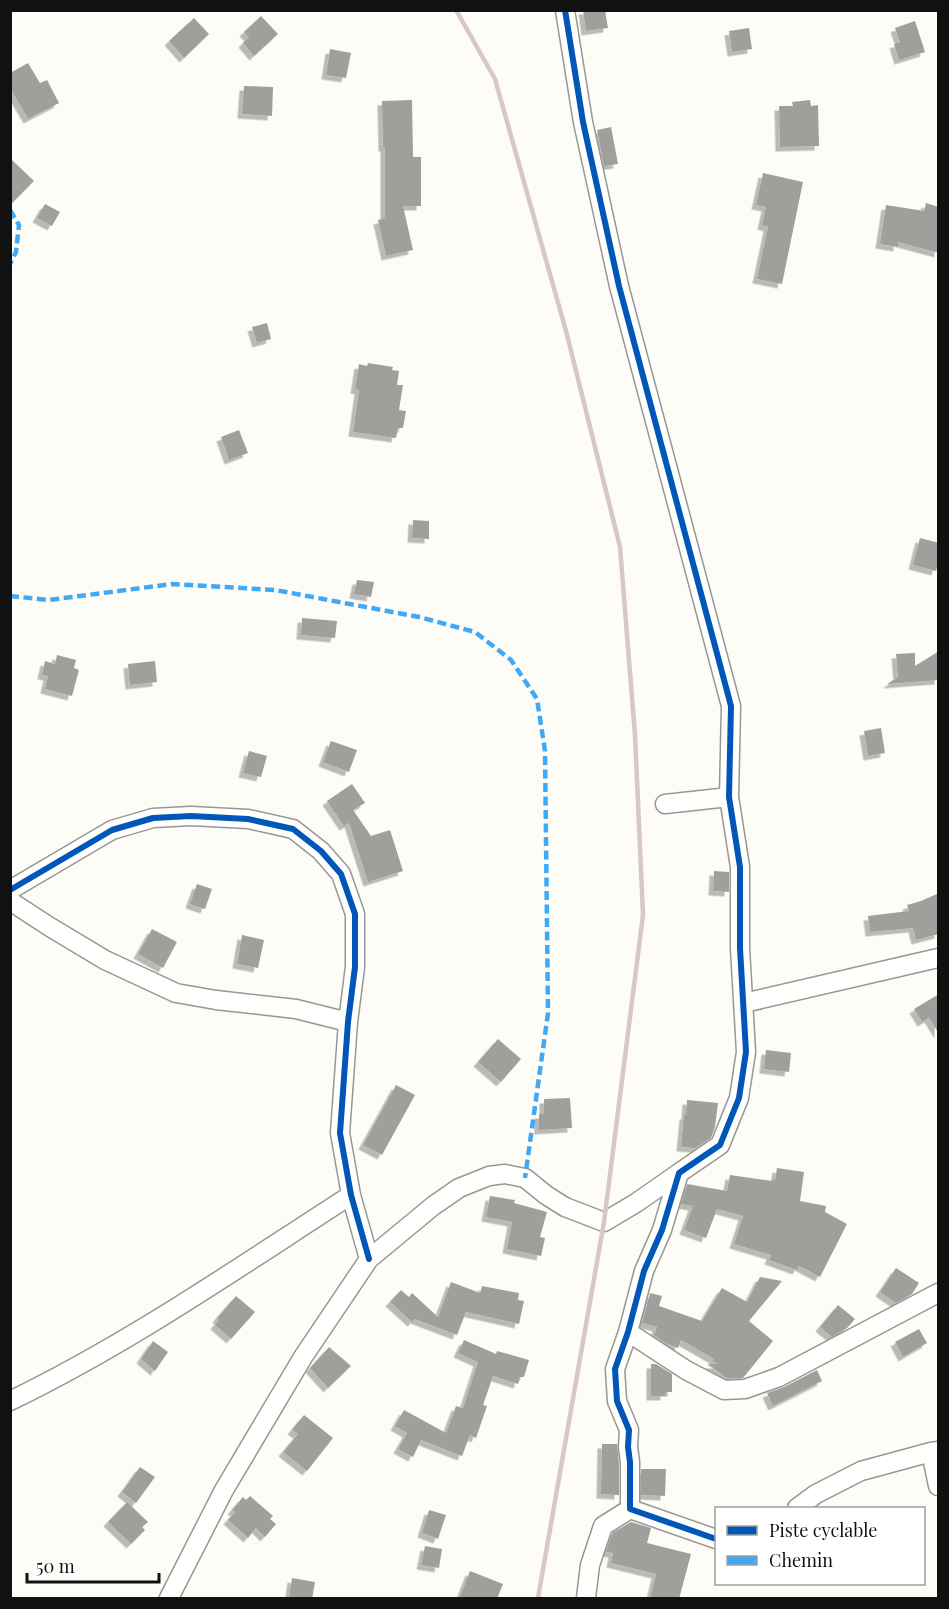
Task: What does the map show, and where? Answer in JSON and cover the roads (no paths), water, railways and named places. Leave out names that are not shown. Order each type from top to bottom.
[{"type":"street","points":[[169,1599],[224,1490],[303,1356],[369,1259],[433,1206],[459,1188],[489,1176],[505,1174],[525,1178],[565,1207],[604,1222],[636,1203],[720,1145],[739,1098],[746,1052],[740,948],[740,867],[729,797],[731,706],[619,286],[583,122],[565,10]]},
{"type":"street","points":[[665,804],[729,797]]},
{"type":"street","points":[[10,890],[112,830],[153,818],[191,816],[248,819],[293,829],[321,851],[341,874],[355,914],[355,967],[348,1022],[340,1133],[351,1195],[369,1259]]},
{"type":"street","points":[[10,901],[105,960],[176,993],[296,1009],[348,1022]]},
{"type":"street","points":[[744,1003],[939,958]]},
{"type":"street","points":[[630,1509],[629,1430],[617,1401],[615,1369],[628,1332],[644,1271],[662,1230],[680,1173]]},
{"type":"street","points":[[10,1401],[51,1381],[142,1329],[351,1195]]},
{"type":"street","points":[[628,1332],[686,1370],[724,1390],[745,1389],[779,1377],[939,1293]]},
{"type":"street","points":[[800,1507],[816,1494],[861,1471],[935,1452],[939,1486]]},
{"type":"street","points":[[630,1509],[715,1538]]},
{"type":"street","points":[[586,1599],[590,1565],[603,1526],[630,1509]]},
{"type":"railway","points":[[456,10],[495,79],[566,331],[620,547],[635,735],[643,915],[604,1222],[538,1598]]}]
